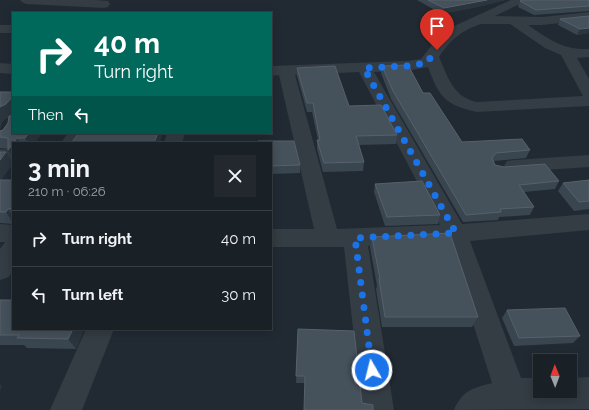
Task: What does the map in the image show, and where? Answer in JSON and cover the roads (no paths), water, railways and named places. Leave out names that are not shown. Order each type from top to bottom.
[{"type":"street","points":[[26,0],[104,4]]},
{"type":"street","points":[[378,410],[341,238],[279,71],[408,66],[426,63],[444,39],[456,30],[520,0]]},
{"type":"street","points":[[478,20],[516,22],[561,20],[589,16]]},
{"type":"street","points":[[516,22],[558,50],[567,53],[589,53]]},
{"type":"street","points":[[0,29],[12,30]]},
{"type":"street","points":[[567,53],[589,93]]},
{"type":"street","points":[[432,57],[448,94],[454,101],[464,106],[477,107],[584,102],[589,100]]},
{"type":"street","points":[[0,68],[12,68]]},
{"type":"street","points":[[364,68],[456,233],[511,394]]},
{"type":"street","points":[[0,155],[12,156]]},
{"type":"street","points":[[500,167],[589,161]]},
{"type":"street","points":[[272,238],[341,238],[456,233],[589,222]]},
{"type":"street","points":[[0,270],[10,236]]},
{"type":"street","points":[[66,410],[100,330]]},
{"type":"street","points":[[470,410],[479,402],[511,394],[589,393]]}]
